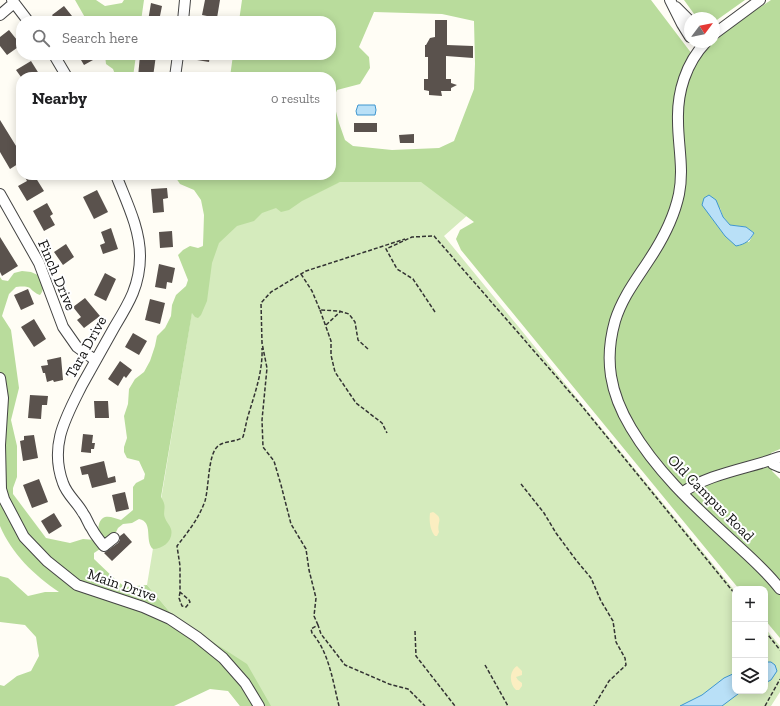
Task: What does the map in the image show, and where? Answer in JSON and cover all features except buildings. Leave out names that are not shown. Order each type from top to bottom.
[{"type":"street","points":[[183,16],[185,0]]},
{"type":"street","points":[[720,30],[760,0]]},
{"type":"street","points":[[0,15],[13,2],[24,16]]},
{"type":"street","points":[[671,2],[684,15]]},
{"type":"street","points":[[671,2],[684,27]]},
{"type":"street","name":"Old Campus Road","points":[[700,48],[682,82],[678,100],[682,175],[676,208],[672,221],[662,240],[634,281],[622,304],[616,321],[609,354],[610,371],[614,394],[622,412],[650,458],[682,493],[743,551],[780,589]]},
{"type":"street","points":[[57,60],[64,72]]},
{"type":"street","points":[[175,72],[177,60]]},
{"type":"street","name":"Tara Drive","points":[[114,538],[104,546],[92,529],[63,483],[58,455],[63,423],[95,360],[133,296],[138,276],[140,256],[138,235],[118,180]]},
{"type":"street","name":"Finch Drive","points":[[0,194],[39,263],[63,327],[77,347],[95,360]]},
{"type":"street","name":"Main Drive","points":[[0,378],[2,398],[0,445],[1,489],[4,499],[24,537],[48,561],[77,585],[143,607],[170,619],[197,637],[223,658],[245,683],[259,706]]},
{"type":"street","points":[[682,493],[691,486],[702,481],[775,463]]},
{"type":"path","points":[[180,592],[190,602],[186,607],[182,606],[180,602],[180,592],[180,566],[177,546],[200,516],[209,484],[212,455],[219,445],[236,441],[243,437],[256,390],[262,361],[261,303],[271,292],[306,271],[412,237],[434,236],[581,405],[732,590]]},
{"type":"path","points":[[412,237],[386,249],[397,269],[413,279],[435,312]]},
{"type":"path","points":[[301,274],[312,291],[326,325],[331,341],[331,355],[336,372],[356,403],[382,423],[387,433]]},
{"type":"path","points":[[320,310],[341,311],[349,314],[355,322],[358,340],[368,349]]},
{"type":"path","points":[[326,325],[341,311]]},
{"type":"path","points":[[262,344],[267,368],[262,420],[263,447],[274,461],[291,524],[306,549],[316,598],[314,616],[322,634],[345,665],[389,684],[408,689],[425,706]]},
{"type":"path","points":[[521,484],[544,513],[556,533],[576,560],[591,578],[601,601],[613,621],[616,642],[625,658],[626,665],[609,681],[594,706]]},
{"type":"path","points":[[318,625],[311,629],[312,634],[324,652],[339,706]]},
{"type":"path","points":[[415,631],[416,656],[455,706]]},
{"type":"path","points":[[768,635],[780,650]]},
{"type":"path","points":[[485,665],[508,706]]},
{"type":"path","points":[[765,706],[780,679]]},
{"type":"green space","points":[[75,0],[96,0],[105,6],[122,3],[124,0],[144,0],[142,16],[84,16]]},
{"type":"green space","points":[[242,0],[651,0],[684,43],[684,48],[687,48],[692,54],[676,143],[676,190],[668,219],[608,335],[619,413],[737,550],[780,594],[780,638],[768,624],[768,586],[737,586],[461,250],[456,239],[460,230],[474,222],[421,182],[340,182],[302,201],[289,210],[281,212],[276,208],[262,213],[254,221],[237,226],[219,243],[212,263],[207,301],[201,315],[198,318],[192,313],[161,497],[165,506],[165,518],[171,529],[171,537],[164,546],[153,549],[150,546],[148,528],[144,521],[139,519],[132,523],[123,524],[118,528],[115,534],[106,540],[97,533],[99,524],[103,518],[112,517],[121,520],[133,510],[133,487],[136,483],[144,479],[145,474],[139,461],[127,458],[124,452],[127,438],[124,416],[128,404],[129,389],[135,379],[144,372],[150,361],[157,336],[165,328],[171,316],[172,305],[176,295],[186,286],[188,280],[178,255],[190,246],[198,248],[203,246],[204,215],[201,200],[194,190],[180,184],[177,180],[336,180],[336,112],[345,140],[353,146],[392,150],[439,148],[454,141],[474,89],[474,21],[442,14],[374,12],[359,47],[369,57],[370,68],[360,84],[337,90],[336,92],[336,72],[231,72],[232,60],[336,60],[336,16],[240,16]]},
{"type":"green space","points":[[684,0],[745,0],[720,18],[720,12],[693,12]]},
{"type":"green space","points":[[771,0],[780,0],[780,449],[771,453],[772,471],[780,479],[780,580],[665,467],[643,438],[626,407],[616,375],[615,341],[626,305],[668,237],[675,223],[684,191],[685,164],[682,111],[686,85],[700,55],[706,48],[720,48],[720,34]],"holes":[[[720,208],[723,217],[730,225],[746,227],[754,233],[749,242],[725,236],[711,216]]]},
{"type":"green space","points":[[106,60],[135,60],[134,72],[114,72],[113,69],[106,64]]},
{"type":"green space","points":[[340,182],[421,182],[495,191],[444,236],[732,587],[732,694],[768,694],[768,632],[780,646],[780,692],[771,706],[240,706],[174,617],[147,585],[210,202]]},
{"type":"green space","points":[[22,271],[31,272],[40,276],[43,288],[40,295],[29,287],[16,287],[9,294],[2,316],[11,330],[19,388],[11,420],[17,446],[17,477],[13,488],[13,494],[46,538],[70,543],[83,539],[95,540],[100,549],[94,553],[94,559],[116,580],[125,587],[147,585],[174,617],[247,664],[271,706],[240,706],[228,691],[210,689],[174,706],[0,706],[0,685],[4,686],[17,676],[31,671],[39,656],[36,637],[25,625],[0,622],[0,576],[8,578],[28,596],[45,592],[59,592],[33,571],[17,555],[0,526],[0,277],[2,280],[8,281],[14,273]]},
{"type":"sand","points":[[433,512],[439,517],[439,532],[437,536],[433,534],[430,525],[430,513]]},
{"type":"sand","points":[[517,666],[522,671],[522,675],[516,677],[522,683],[519,690],[516,690],[511,681],[512,671]]},
{"type":"water","points":[[358,105],[375,105],[375,115],[357,115],[356,111]]},
{"type":"water","points":[[709,195],[716,200],[723,217],[730,225],[746,227],[754,233],[747,242],[736,246],[725,236],[702,205],[704,198]]},
{"type":"water","points":[[768,662],[775,665],[777,671],[771,680],[768,682]]},
{"type":"water","points":[[732,674],[732,694],[738,694],[722,706],[680,706],[702,695],[724,678]]}]
